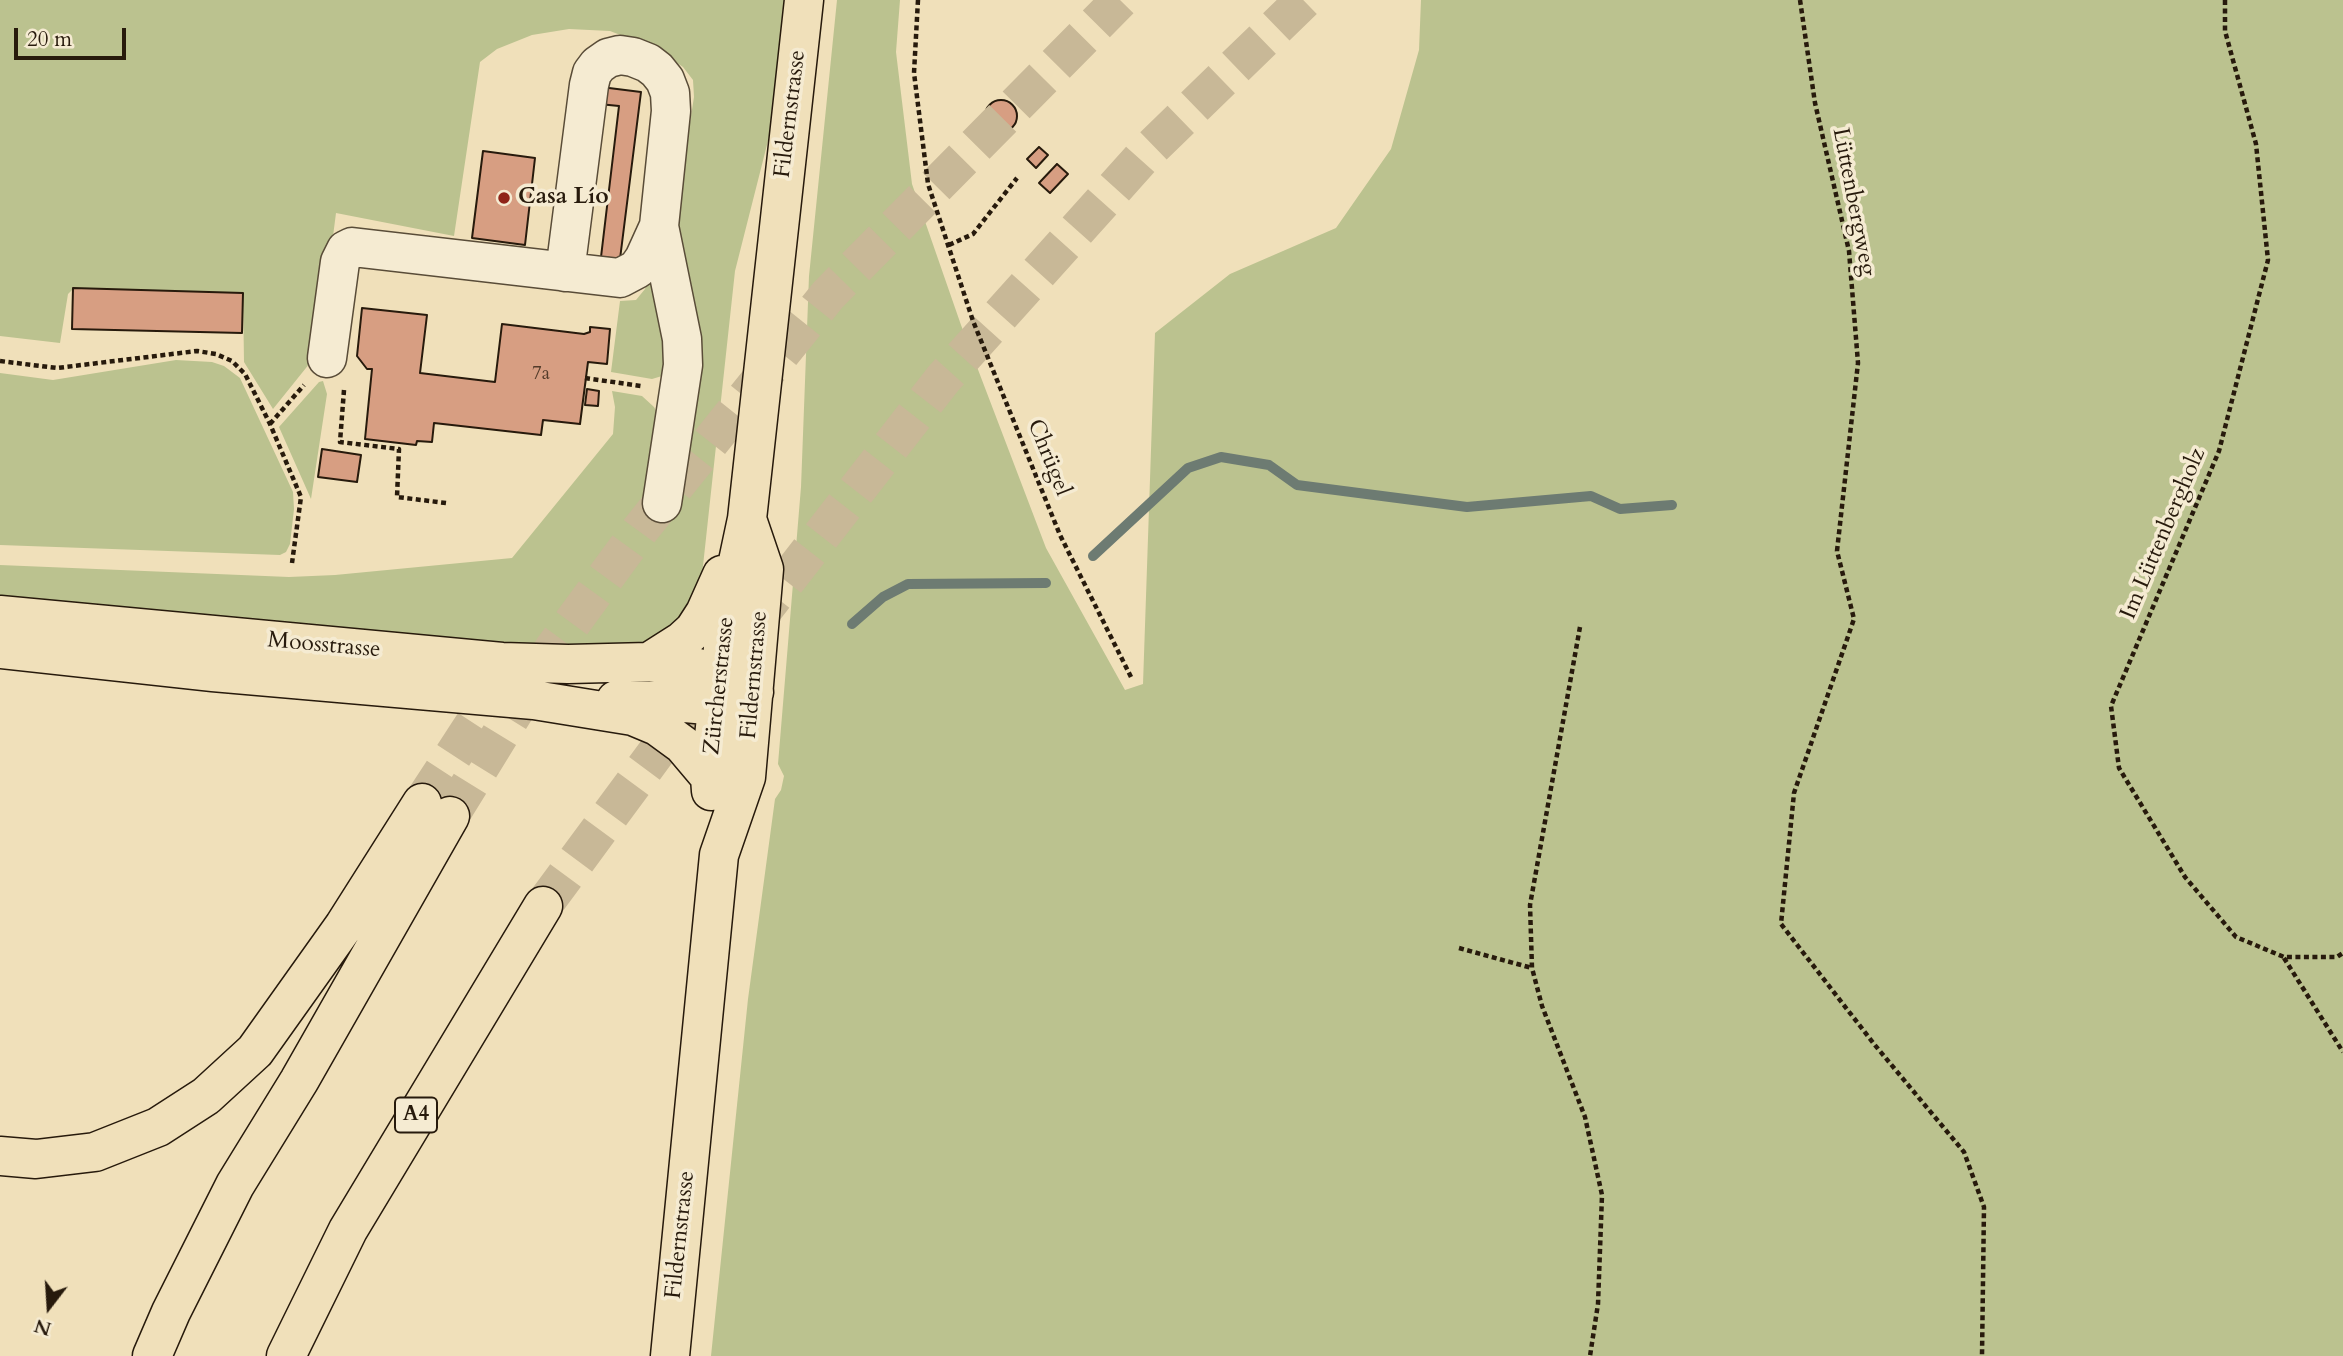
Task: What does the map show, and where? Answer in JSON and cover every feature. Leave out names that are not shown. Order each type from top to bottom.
[{"type":"main road","name":"Fildernstrasse","points":[[670,1353],[719,855],[746,777],[764,569],[747,519],[804,0]]},
{"type":"main road","points":[[649,662],[694,630],[705,613],[747,519]]},
{"type":"main road","name":"Zürcherstrasse","points":[[719,855],[712,820],[710,777],[726,618],[747,519]]},
{"type":"main road","name":"Moosstrasse","points":[[0,615],[502,662],[649,662],[695,667],[718,691]]},
{"type":"main road","name":"Moosstrasse","points":[[0,649],[213,672],[534,700],[633,716],[657,726],[682,746],[710,777]]},
{"type":"main road","name":"Moosstrasse","points":[[534,700],[664,701],[718,691],[754,692]]},
{"type":"main road","points":[[0,1156],[36,1159],[95,1152],[159,1127],[206,1096],[255,1051],[344,926],[436,810],[299,1082],[235,1185],[152,1356]]},
{"type":"main road","name":"A4","points":[[286,1356],[348,1230],[543,906]]},
{"type":"lane","points":[[565,272],[589,85],[598,65],[608,58],[620,55],[648,62],[665,80],[670,93],[671,111],[659,226],[682,340],[683,365],[662,503]]},
{"type":"lane","points":[[327,358],[340,262],[346,250],[352,247],[620,278],[637,269],[644,260],[659,226]]},
{"type":"path","name":"Chrügel","points":[[918,0],[914,73],[928,184],[973,321],[1060,535],[1131,677]]},
{"type":"path","name":"Lüttenbergweg","points":[[1800,0],[1815,103],[1849,251],[1858,363],[1837,551],[1854,620],[1794,793],[1781,924],[1874,1044],[1964,1152],[1984,1207],[1982,1356]]},
{"type":"path","name":"Im Lüttenbergholz","points":[[2225,0],[2225,31],[2256,144],[2268,260],[2219,451],[2112,706],[2119,768],[2185,877],[2236,937],[2284,957],[2337,957],[2343,953]]},
{"type":"path","points":[[949,245],[973,234],[1017,178]]},
{"type":"path","points":[[0,361],[57,368],[197,351],[216,354],[232,361],[245,374],[301,497],[292,563]]},
{"type":"path","points":[[270,424],[327,358],[344,391],[340,442],[399,449],[397,497],[446,503]]},
{"type":"path","points":[[585,378],[680,393]]},
{"type":"path","points":[[1580,627],[1530,905],[1532,968],[1542,1006],[1585,1117],[1602,1195],[1598,1304],[1590,1356]]},
{"type":"path","points":[[1459,948],[1532,968]]},
{"type":"path","points":[[2284,957],[2343,1052]]},
{"type":"green space","points":[[0,0],[787,0],[772,125],[735,271],[702,575],[688,616],[642,646],[554,647],[0,595],[0,565],[289,577],[512,558],[613,434],[615,407],[612,391],[642,396],[654,407],[660,418],[672,512],[673,230],[694,97],[693,80],[683,67],[657,49],[610,31],[569,29],[532,35],[497,49],[480,62],[454,236],[336,213],[318,353],[273,409],[244,362],[243,293],[74,288],[68,294],[60,343],[0,336]]},
{"type":"green space","points":[[837,0],[900,0],[896,52],[912,184],[961,325],[1046,548],[1125,690],[1143,684],[1155,333],[1230,274],[1336,228],[1391,149],[1419,50],[1421,0],[2343,0],[2343,1356],[711,1356],[748,999],[775,799],[781,790],[784,776],[778,764],[801,487],[809,276]]},
{"type":"green space","points":[[655,263],[669,369],[662,376],[652,379],[611,372],[620,301],[636,300],[645,289]]},
{"type":"green space","points":[[176,360],[212,362],[224,366],[240,378],[293,492],[290,544],[286,552],[280,555],[0,545],[0,373],[53,380]]},
{"type":"green space","points":[[323,381],[327,394],[311,499],[279,427],[319,382]]},
{"type":"building","points":[[601,87],[641,92],[620,259],[601,257],[619,106],[599,104]]},
{"type":"building","points":[[1001,100],[1012,105],[1017,116],[1012,127],[1001,132],[990,127],[985,116],[990,105]]},
{"type":"building","points":[[1039,147],[1048,155],[1036,168],[1027,159]]},
{"type":"building","name":"Casa Lío","points":[[483,151],[535,158],[525,245],[472,238]]},
{"type":"building","points":[[1057,164],[1068,174],[1050,193],[1039,183]]},
{"type":"building","points":[[73,288],[243,293],[242,333],[72,329]]},
{"type":"building","points":[[362,308],[427,315],[420,373],[495,382],[502,324],[584,334],[590,332],[590,327],[610,329],[607,364],[588,362],[580,424],[543,420],[541,435],[434,423],[432,442],[417,441],[416,445],[365,439],[372,369],[367,369],[357,356]]},
{"type":"building","points":[[587,389],[599,391],[598,406],[585,405]]},
{"type":"building","points":[[322,449],[361,455],[357,482],[318,477]]},
{"type":"waterway","points":[[1093,556],[1188,468],[1221,457],[1269,465],[1297,485],[1467,507],[1591,496],[1620,509],[1672,505]]},
{"type":"waterway","points":[[852,624],[883,597],[908,584],[1046,583]]},
{"type":"tunnel","points":[[450,816],[553,649],[640,530],[828,295],[1120,0]]},
{"type":"tunnel","points":[[751,626],[943,379],[1146,153],[1304,0]]},
{"type":"tunnel","points":[[422,803],[488,702],[517,679]]},
{"type":"tunnel","points":[[543,906],[689,708]]},
{"type":"place","name":"Casa Lío","points":[[504,198]]}]
